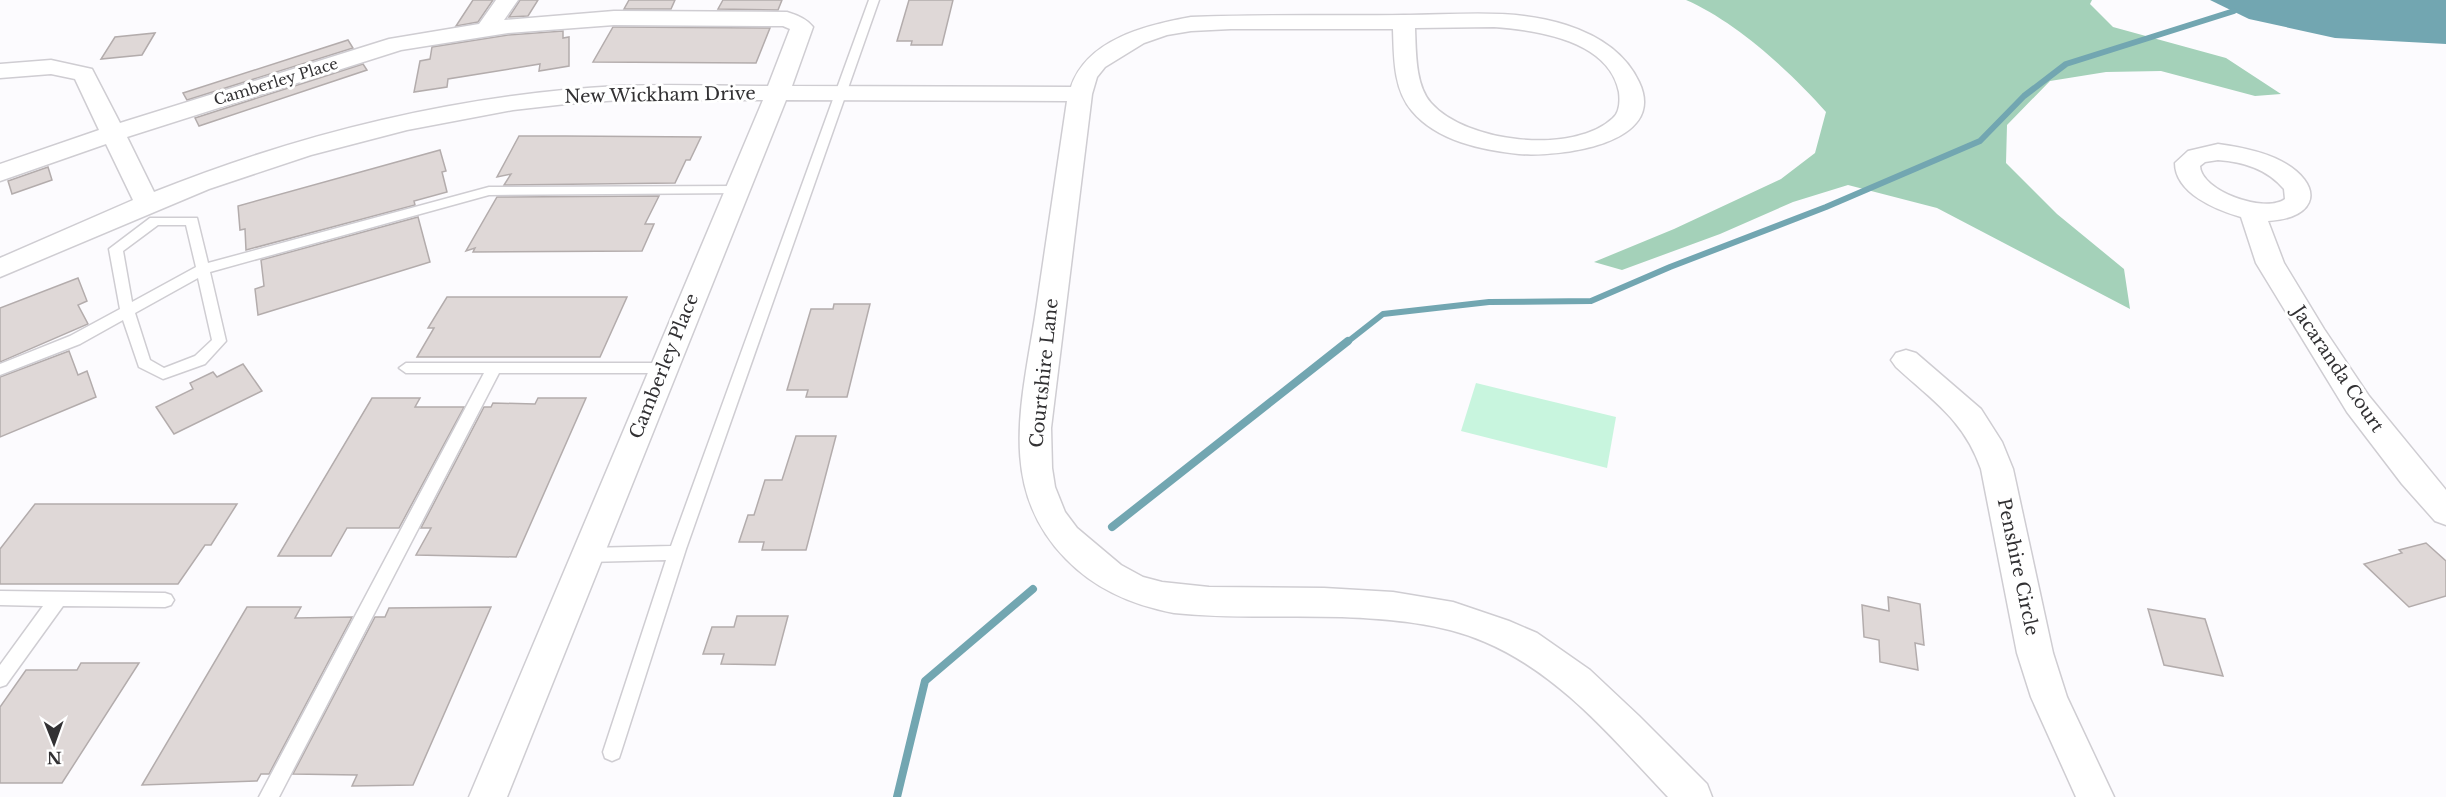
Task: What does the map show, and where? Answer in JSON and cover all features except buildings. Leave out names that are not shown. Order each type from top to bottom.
[{"type":"street","points":[[486,30],[507,0]]},
{"type":"street","name":"Camberley Place","points":[[0,173],[112,134],[397,44],[486,30],[708,9],[787,20],[802,27],[778,92],[488,797]]},
{"type":"street","name":"Courtshire Lane","points":[[1404,22],[1407,71],[1413,93],[1422,108],[1440,124],[1461,134],[1508,146],[1559,146],[1583,142],[1606,133],[1623,121],[1632,104],[1630,86],[1622,71],[1607,55],[1587,40],[1563,30],[1536,24],[1504,22],[1404,22],[1231,22],[1191,24],[1163,29],[1136,38],[1097,62],[1086,76],[1080,94],[1034,442],[1037,486],[1046,509],[1067,541],[1099,570],[1139,590],[1188,601],[1377,604],[1455,616],[1500,632],[1545,658],[1584,686],[1693,797]]},
{"type":"street","points":[[0,71],[51,67],[84,74],[152,213]]},
{"type":"street","name":"New Wickham Drive","points":[[0,268],[152,213],[198,184],[266,160],[327,142],[441,115],[582,95],[778,92],[1080,94]]},
{"type":"street","name":"Jacaranda Court","points":[[2252,212],[2270,263],[2314,336],[2358,404],[2413,475],[2446,512]]},
{"type":"street","name":"Penshire Circle","points":[[1906,360],[1970,417],[1987,442],[1997,469],[2035,653],[2049,698],[2095,797]]},
{"type":"lane","points":[[612,752],[677,553],[874,0]]},
{"type":"lane","points":[[0,370],[75,340],[202,269],[489,191],[737,190]]},
{"type":"lane","points":[[152,213],[192,221],[202,269],[219,341],[200,360],[163,374],[144,363],[128,310],[116,249],[152,213]]},
{"type":"lane","points":[[406,368],[663,368]]},
{"type":"lane","points":[[269,797],[494,368]]},
{"type":"lane","points":[[586,555],[677,553]]},
{"type":"lane","points":[[0,598],[165,600]]},
{"type":"lane","points":[[0,679],[58,599]]},
{"type":"green space","points":[[1686,0],[2092,0],[2090,4],[2113,27],[2226,58],[2281,94],[2255,96],[2161,71],[2106,72],[2050,81],[2007,125],[2006,163],[2057,214],[2124,269],[2130,309],[1937,208],[1848,185],[1793,202],[1720,234],[1622,270],[1594,262],[1674,229],[1781,179],[1815,153],[1826,112],[1779,65],[1743,34],[1705,9]]},
{"type":"green space","points":[[1476,383],[1616,417],[1607,468],[1461,431]]},
{"type":"water","points":[[2210,0],[2446,0],[2446,44],[2335,38],[2249,19]]},
{"type":"waterway","points":[[1346,343],[1383,314],[1489,302],[1591,301],[1670,267],[1826,207],[1980,141],[2024,96],[2066,64],[2234,11]]},
{"type":"waterway","points":[[1112,527],[1348,341]]},
{"type":"waterway","points":[[897,797],[925,681],[1033,589]]}]
